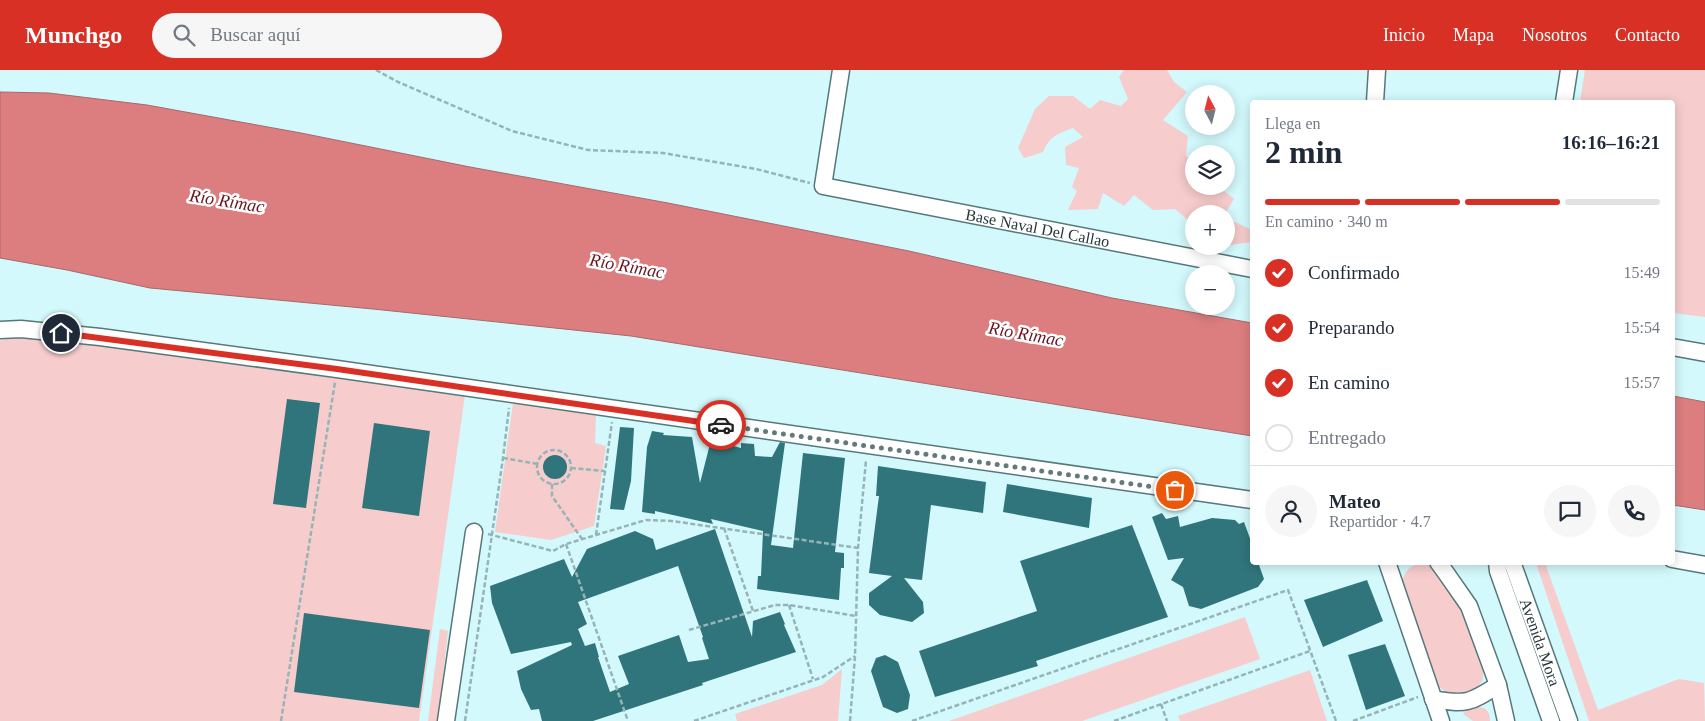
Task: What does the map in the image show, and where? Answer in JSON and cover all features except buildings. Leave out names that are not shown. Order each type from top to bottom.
[{"type":"street","points":[[823,186],[841,70]]},
{"type":"street","points":[[1375,100],[1377,70]]},
{"type":"street","points":[[1564,100],[1569,70]]},
{"type":"street","name":"Base Naval Del Callao","points":[[823,186],[1250,269]]},
{"type":"street","points":[[0,330],[21,329],[100,337],[337,369],[1250,500]]},
{"type":"street","points":[[1675,348],[1705,353]]},
{"type":"street","points":[[446,721],[474,532]]},
{"type":"street","points":[[1675,560],[1705,565]]},
{"type":"street","points":[[1440,565],[1469,606],[1498,685],[1506,721]]},
{"type":"street","name":"Avenida Mora","points":[[1497,565],[1551,721]]},
{"type":"street","name":"Avenida Mora","points":[[1513,565],[1569,721]]},
{"type":"street","points":[[1393,566],[1432,696],[1444,720]]},
{"type":"street","points":[[1432,696],[1457,703],[1477,699],[1498,685]]},
{"type":"path","points":[[376,70],[398,82],[512,131],[588,150],[663,153],[756,169],[823,186]]},
{"type":"path","points":[[281,721],[337,369]]},
{"type":"path","points":[[465,721],[504,458],[510,394]]},
{"type":"path","points":[[596,534],[614,409]]},
{"type":"path","points":[[850,721],[855,656],[858,548],[867,446]]},
{"type":"path","points":[[548,451],[559,451],[568,457],[572,468],[563,482],[552,484],[542,479],[538,464],[548,451]]},
{"type":"path","points":[[504,458],[538,464]]},
{"type":"path","points":[[572,468],[606,471]]},
{"type":"path","points":[[552,484],[552,496],[582,539]]},
{"type":"path","points":[[474,532],[553,550],[596,534],[646,520],[672,521],[858,548]]},
{"type":"path","points":[[724,528],[753,611]]},
{"type":"path","points":[[566,544],[628,721]]},
{"type":"path","points":[[912,721],[1288,590],[1336,721]]},
{"type":"path","points":[[689,630],[775,605],[789,605],[856,616]]},
{"type":"path","points":[[789,605],[814,680]]},
{"type":"path","points":[[1114,721],[1310,651]]},
{"type":"path","points":[[694,721],[823,677],[855,656]]},
{"type":"path","points":[[1353,721],[1432,696]]},
{"type":"path","points":[[1161,704],[1167,721]]},
{"type":"shaded area","points":[[1124,70],[1167,70],[1174,82],[1185,90],[1185,94],[1163,120],[1188,136],[1187,145],[1185,145],[1185,195],[1229,195],[1234,199],[1230,205],[1185,205],[1185,217],[1175,209],[1153,210],[1134,195],[1124,206],[1103,193],[1098,209],[1068,210],[1077,191],[1072,187],[1079,168],[1066,165],[1065,147],[1083,137],[1073,128],[1055,136],[1048,142],[1043,152],[1024,158],[1018,148],[1035,109],[1049,96],[1073,96],[1090,109],[1100,100],[1121,106],[1128,99],[1119,77]]},
{"type":"shaded area","points":[[1585,70],[1705,70],[1705,317],[1675,313],[1675,100],[1580,100]]},
{"type":"shaded area","points":[[1235,222],[1250,229],[1250,242],[1235,244]]},
{"type":"shaded area","points":[[21,334],[465,395],[419,721],[0,721],[0,341]]},
{"type":"shaded area","points":[[513,403],[596,415],[595,443],[606,446],[594,526],[551,540],[495,532]]},
{"type":"shaded area","points":[[1429,565],[1453,593],[1471,624],[1483,670],[1483,680],[1469,694],[1460,697],[1445,692],[1438,685],[1402,585],[1407,570],[1413,566]]},
{"type":"shaded area","points":[[1537,565],[1546,565],[1598,710],[1679,679],[1704,683],[1705,721],[1589,721]]},
{"type":"shaded area","points":[[1245,617],[1260,659],[1082,721],[949,721]]},
{"type":"shaded area","points":[[440,629],[448,631],[438,721],[428,721]]},
{"type":"shaded area","points":[[842,669],[838,721],[737,721],[735,714],[822,685]]},
{"type":"shaded area","points":[[1310,670],[1327,721],[1180,721],[1178,716]]},
{"type":"shaded area","points":[[1478,707],[1484,708],[1487,711],[1490,721],[1473,721],[1463,714],[1466,710]]},
{"type":"water","name":"Río Rímac","points":[[0,92],[49,93],[147,105],[301,133],[909,251],[1112,298],[1185,311],[1185,315],[1207,315],[1250,323],[1250,436],[631,336],[150,288],[0,258]]},
{"type":"water","points":[[1675,396],[1705,402],[1705,510],[1675,505]]},
{"type":"way so far","points":[[721,425],[1175,490]]},
{"type":"route","points":[[61,333],[337,369],[721,425]]}]
